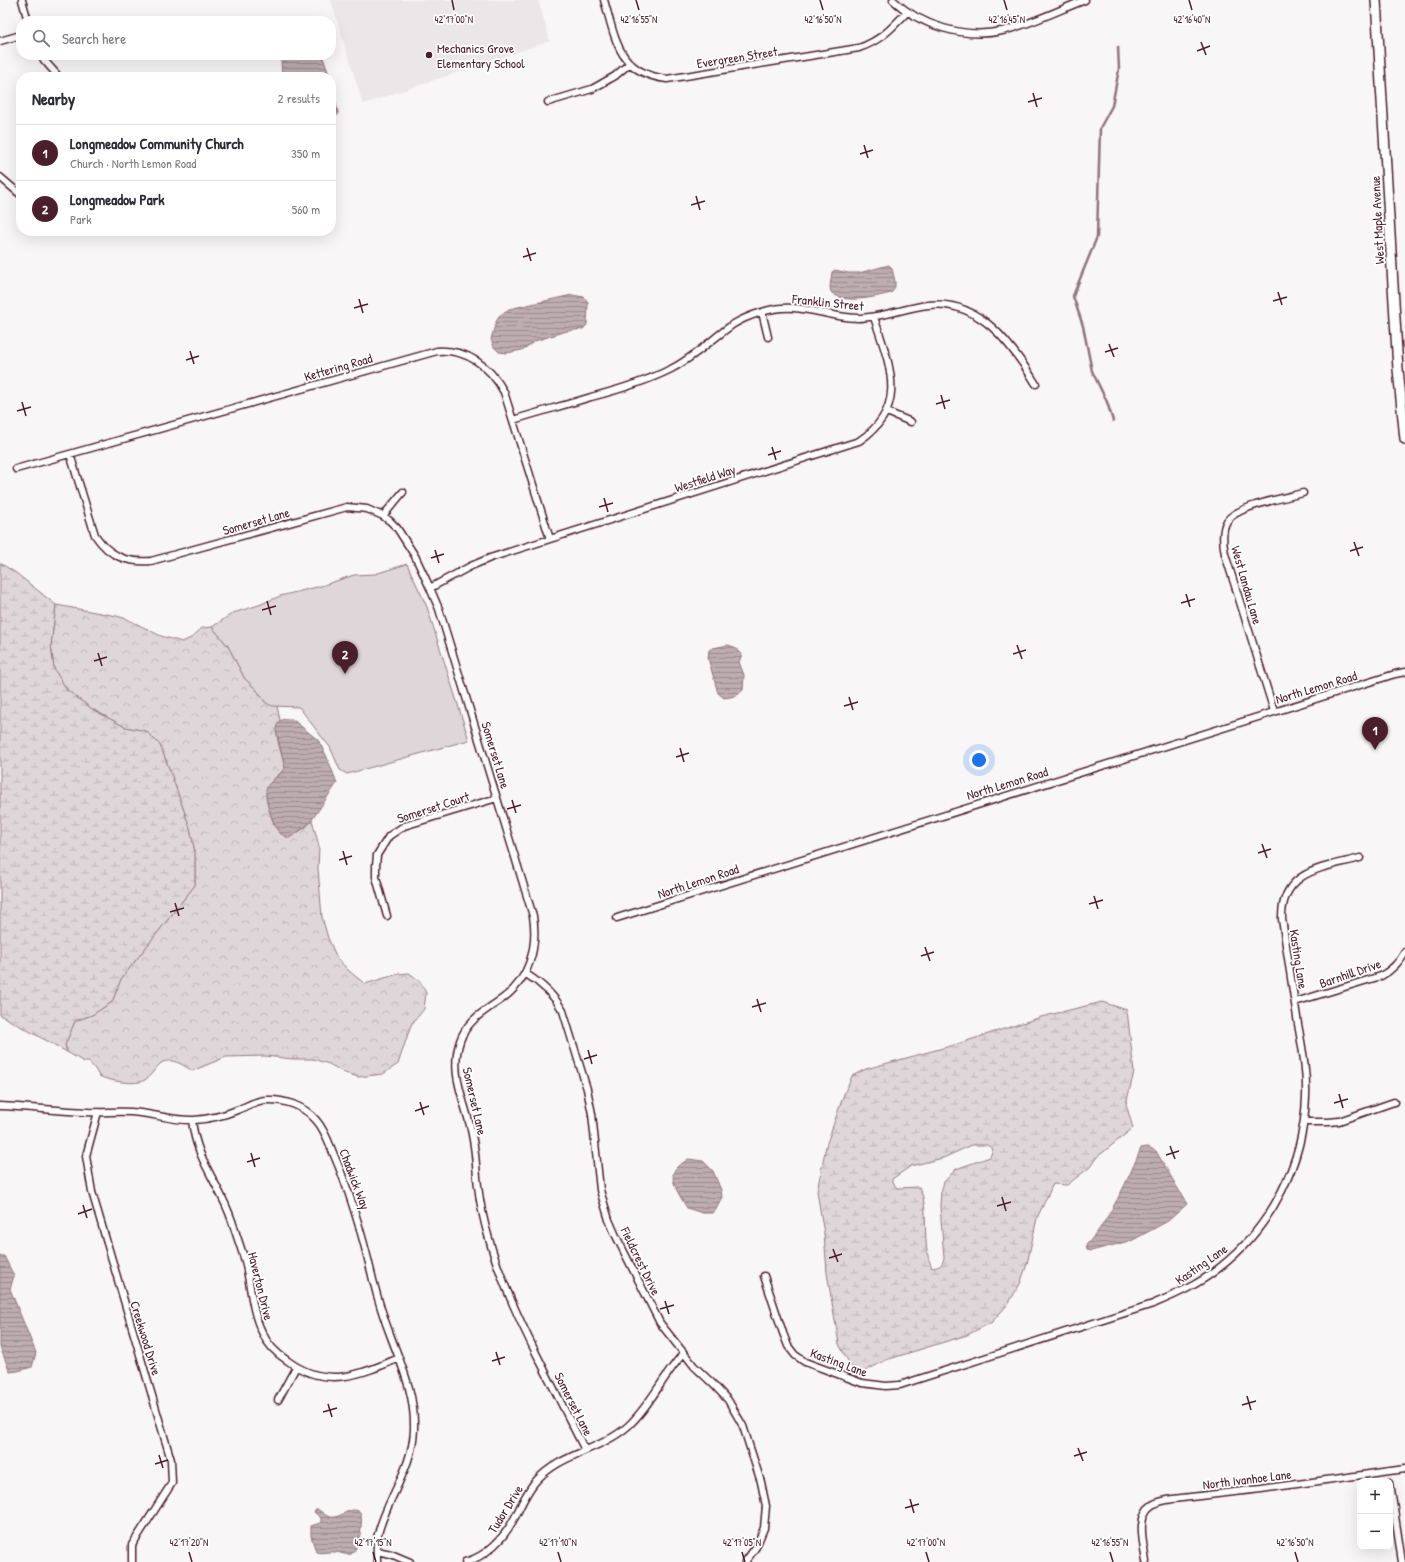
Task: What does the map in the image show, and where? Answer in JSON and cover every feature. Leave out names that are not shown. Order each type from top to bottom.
[{"type":"main road","name":"West Maple Avenue","points":[[1376,0],[1397,362],[1405,439]]},
{"type":"street","points":[[22,0],[27,16]]},
{"type":"street","name":"Evergreen Street","points":[[604,0],[618,44],[626,60],[644,74],[667,79],[859,48],[882,37],[892,29],[907,12]]},
{"type":"street","points":[[893,0],[907,12],[922,21],[954,31],[974,34],[1011,29],[1085,0]]},
{"type":"street","points":[[0,41],[16,36]]},
{"type":"street","points":[[44,60],[55,72]]},
{"type":"street","points":[[548,102],[592,89],[615,76],[630,64]]},
{"type":"street","points":[[0,177],[16,191]]},
{"type":"street","name":"Franklin Street","points":[[513,420],[633,386],[659,375],[687,360],[732,325],[762,312],[775,309],[808,309],[856,318],[874,317],[930,305],[945,305],[963,310],[989,324],[1003,337],[1025,365],[1036,384]]},
{"type":"street","points":[[762,312],[768,337]]},
{"type":"street","name":"Westfield Way","points":[[430,588],[471,566],[490,558],[859,441],[870,434],[887,412],[892,392],[891,374],[874,317]]},
{"type":"street","name":"Kettering Road","points":[[16,469],[437,351],[444,351],[464,354],[482,364],[498,382],[504,392],[550,539]]},
{"type":"street","points":[[887,412],[911,422]]},
{"type":"street","name":"Somerset Lane","points":[[70,454],[95,535],[110,552],[126,560],[137,562],[151,561],[343,508],[360,508],[383,516],[397,528],[415,556],[439,609],[533,916],[535,927],[533,952],[526,974],[521,981],[503,998],[478,1015],[465,1031],[456,1052],[455,1062],[457,1080],[474,1140],[478,1186],[484,1222],[500,1275],[519,1318],[586,1450]]},
{"type":"street","points":[[383,516],[403,492]]},
{"type":"street","name":"West Landau Lane","points":[[1274,711],[1225,554],[1223,533],[1226,522],[1232,515],[1242,510],[1303,492]]},
{"type":"street","name":"North Lemon Road","points":[[617,918],[1274,711],[1405,672]]},
{"type":"street","name":"Somerset Court","points":[[387,916],[376,877],[376,866],[377,855],[389,836],[404,826],[497,798]]},
{"type":"street","name":"Kasting Lane","points":[[764,1276],[788,1346],[795,1355],[805,1362],[862,1383],[886,1386],[900,1385],[1153,1304],[1184,1291],[1219,1268],[1242,1248],[1260,1226],[1280,1197],[1297,1154],[1304,1122],[1306,1096],[1305,1070],[1282,919],[1282,907],[1286,893],[1290,885],[1305,875],[1360,858]]},
{"type":"street","name":"Barnhill Drive","points":[[1295,1002],[1381,976],[1392,970],[1400,961],[1405,952]]},
{"type":"street","name":"Fieldcrest Drive","points":[[526,974],[546,988],[563,1011],[587,1089],[592,1114],[600,1190],[609,1220],[653,1310],[669,1336],[683,1354],[728,1400],[743,1426],[765,1498],[766,1519],[759,1541],[745,1562]]},
{"type":"street","name":"Chadwick Way","points":[[0,1106],[98,1112],[121,1111],[143,1113],[173,1119],[192,1120],[222,1116],[252,1103],[267,1100],[288,1102],[306,1110],[315,1118],[326,1134],[354,1204],[376,1295],[407,1377],[413,1405],[414,1438],[404,1472],[383,1520],[378,1536],[377,1562]]},
{"type":"street","points":[[1304,1122],[1340,1121],[1394,1102]]},
{"type":"street","name":"Creekwood Drive","points":[[98,1112],[86,1156],[92,1192],[171,1460],[172,1483],[132,1546],[132,1562]]},
{"type":"street","name":"Haverton Drive","points":[[192,1120],[193,1136],[201,1159],[219,1191],[231,1218],[245,1261],[255,1313],[262,1332],[274,1349],[296,1368],[323,1377],[338,1378],[355,1375],[370,1371],[399,1358]]},
{"type":"street","name":"Tudor Drive","points":[[465,1562],[487,1551],[504,1534],[514,1519],[522,1500],[536,1481],[559,1462],[611,1439],[628,1426],[640,1412],[673,1365],[683,1354]]},
{"type":"street","points":[[278,1400],[296,1368]]},
{"type":"street","name":"North Ivanhoe Lane","points":[[1146,1562],[1143,1540],[1144,1517],[1151,1506],[1159,1502],[1405,1470]]},
{"type":"street","points":[[1388,1472],[1389,1478]]},
{"type":"street","points":[[1393,1502],[1402,1562]]},
{"type":"street","points":[[377,1551],[391,1554],[410,1562]]},
{"type":"shaded area","name":"Mechanics Grove Elementary School","points":[[331,0],[538,0],[550,41],[363,104]]},
{"type":"shaded area","points":[[324,60],[328,72],[282,72],[281,61]]},
{"type":"shaded area","points":[[336,103],[338,112],[338,115],[336,115]]},
{"type":"shaded area","points":[[889,265],[892,268],[895,281],[895,288],[891,293],[868,298],[851,299],[837,296],[831,292],[830,287],[832,272],[835,270],[848,273],[859,273]]},
{"type":"shaded area","points":[[572,295],[584,297],[588,302],[587,325],[583,329],[567,331],[535,341],[522,350],[507,353],[499,352],[494,347],[491,339],[496,322],[500,315],[509,309]]},
{"type":"shaded area","points":[[728,645],[734,647],[742,654],[739,662],[744,675],[743,690],[736,696],[724,698],[718,693],[708,658],[709,650]]},
{"type":"shaded area","points":[[284,719],[292,719],[318,740],[326,755],[337,783],[309,824],[289,838],[279,832],[269,810],[266,797],[267,787],[284,770],[285,767],[276,730],[278,723]]},
{"type":"shaded area","points":[[1148,1147],[1156,1151],[1187,1204],[1168,1221],[1133,1240],[1091,1251],[1087,1250],[1086,1245],[1110,1213],[1131,1172],[1141,1148]]},
{"type":"shaded area","points":[[688,1159],[703,1161],[713,1171],[721,1190],[722,1197],[712,1213],[702,1213],[687,1208],[678,1193],[674,1182],[674,1171]]},
{"type":"shaded area","points":[[0,1256],[4,1256],[14,1276],[10,1289],[36,1353],[32,1367],[10,1372],[0,1347]]},
{"type":"shaded area","points":[[317,1509],[326,1516],[330,1517],[338,1516],[353,1510],[360,1512],[360,1534],[356,1547],[351,1554],[347,1555],[337,1552],[316,1552],[311,1536],[311,1526],[320,1523],[321,1521],[321,1518],[314,1512]]},
{"type":"green space","points":[[0,563],[16,573],[56,605],[51,645],[54,669],[67,690],[92,709],[125,727],[146,731],[160,745],[190,828],[195,853],[195,885],[121,979],[112,1002],[92,1015],[75,1021],[65,1045],[67,1052],[0,1015]]},
{"type":"green space","points":[[407,564],[427,607],[469,740],[347,774],[340,770],[330,747],[299,707],[272,706],[266,703],[256,689],[245,679],[228,646],[212,627],[233,613],[259,605],[280,596],[321,586],[354,575],[375,574]]},
{"type":"green space","points":[[56,605],[117,616],[127,619],[161,636],[182,642],[191,638],[202,628],[212,627],[228,646],[245,679],[256,689],[266,703],[277,706],[280,720],[277,737],[285,767],[272,781],[266,792],[267,803],[276,828],[289,838],[306,827],[312,820],[319,846],[318,868],[322,917],[328,938],[337,958],[349,971],[365,984],[398,974],[409,973],[420,981],[426,993],[424,1009],[411,1025],[398,1064],[383,1074],[358,1077],[345,1073],[329,1064],[313,1059],[293,1059],[265,1056],[226,1057],[192,1071],[177,1062],[168,1061],[160,1064],[145,1080],[141,1082],[129,1083],[109,1080],[99,1076],[89,1062],[84,1062],[67,1052],[65,1045],[75,1021],[92,1015],[112,1002],[121,979],[195,885],[195,853],[190,828],[160,745],[146,731],[125,727],[92,709],[67,690],[54,669],[51,645]]},
{"type":"green space","points":[[1102,1002],[1127,1010],[1134,1072],[1126,1104],[1133,1128],[1096,1158],[1090,1167],[1067,1185],[1053,1184],[1037,1218],[1027,1264],[1020,1284],[1008,1304],[992,1322],[967,1335],[886,1360],[856,1376],[839,1344],[827,1273],[824,1234],[817,1191],[826,1146],[844,1094],[852,1076],[866,1069],[954,1045],[1041,1017]],"holes":[[[972,1145],[987,1145],[993,1149],[990,1157],[956,1169],[944,1182],[941,1192],[940,1206],[944,1258],[940,1266],[932,1268],[928,1258],[923,1196],[919,1187],[897,1188],[892,1182],[892,1179],[911,1166],[943,1158]]]},
{"type":"waterway","points":[[1113,421],[1107,402],[1092,371],[1083,326],[1073,296],[1097,237],[1100,128],[1112,106],[1119,69],[1118,47]]},
{"type":"place","name":"Mechanics Grove Elementary School","points":[[429,55]]},
{"type":"place","name":"Longmeadow Park","points":[[345,674]]},
{"type":"place","name":"Longmeadow Community Church","points":[[1375,750]]}]
